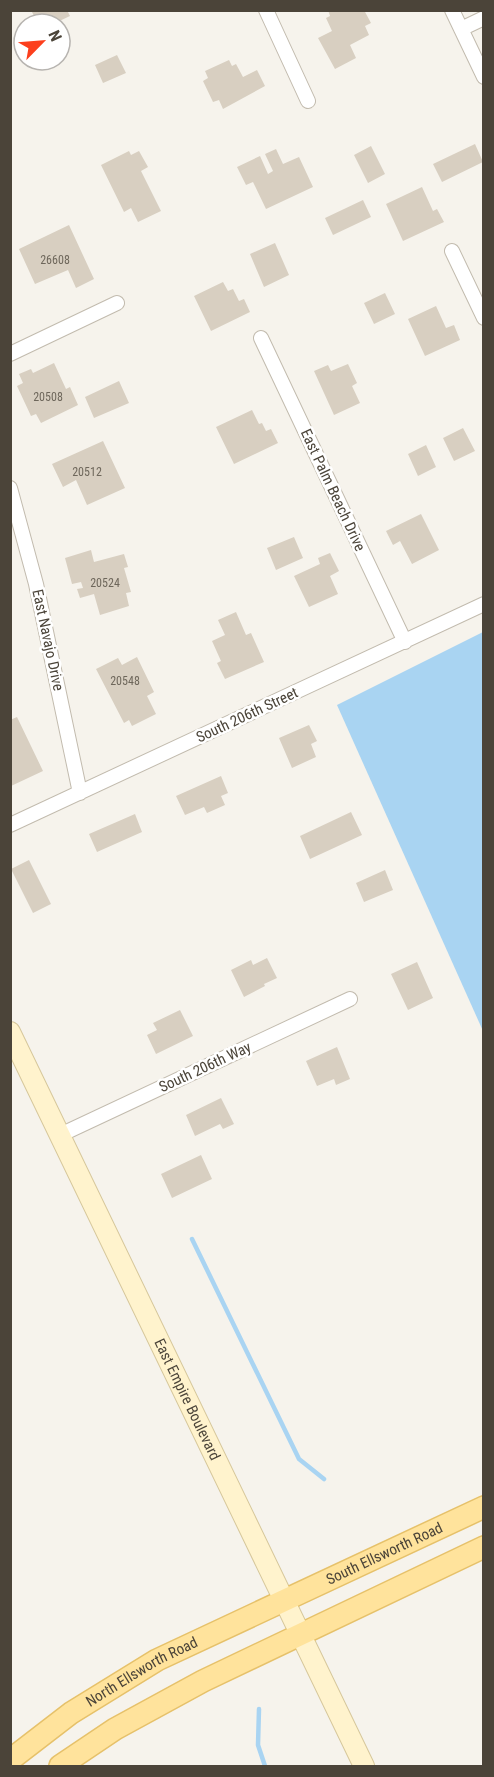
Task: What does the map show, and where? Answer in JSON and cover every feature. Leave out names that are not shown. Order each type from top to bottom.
[{"type":"main road","name":"East Empire Boulevard","points":[[10,1032],[364,1767]]},
{"type":"main road","name":"South Ellsworth Road","points":[[284,1601],[483,1507]]},
{"type":"main road","points":[[60,1767],[115,1729],[168,1699],[483,1547]]},
{"type":"main road","name":"North Ellsworth Road","points":[[10,1760],[71,1713],[157,1660],[284,1601]]},
{"type":"street","points":[[266,10],[308,102]]},
{"type":"street","points":[[452,10],[483,77]]},
{"type":"street","points":[[461,29],[483,18]]},
{"type":"street","points":[[452,251],[483,318]]},
{"type":"street","points":[[10,354],[117,303]]},
{"type":"street","name":"East Palm Beach Drive","points":[[261,338],[405,642]]},
{"type":"street","name":"East Navajo Drive","points":[[10,488],[36,585],[80,793]]},
{"type":"street","name":"South 206th Street","points":[[10,825],[483,604]]},
{"type":"street","name":"South 206th Way","points":[[60,1136],[350,999]]},
{"type":"water","points":[[483,632],[483,1031],[337,705]]},
{"type":"building","points":[[31,10],[67,10],[68,12],[32,12]]},
{"type":"building","points":[[328,10],[364,10],[371,23],[365,26],[369,35],[350,45],[356,58],[335,69],[318,38],[332,31],[326,18],[330,16]]},
{"type":"building","points":[[117,55],[126,73],[103,83],[95,65]]},
{"type":"building","points":[[229,60],[232,66],[236,64],[243,77],[257,70],[265,86],[223,109],[219,100],[213,102],[203,81],[208,78],[205,71]]},
{"type":"building","points":[[475,144],[483,162],[442,182],[433,164]]},
{"type":"building","points":[[371,146],[385,174],[368,183],[354,155]]},
{"type":"building","points":[[276,149],[283,164],[299,157],[313,187],[266,209],[253,182],[246,185],[237,167],[260,156],[268,174],[273,171],[265,154]]},
{"type":"building","points":[[129,151],[131,155],[139,151],[148,167],[141,171],[161,211],[138,222],[131,208],[124,212],[101,165]]},
{"type":"building","points":[[422,187],[433,211],[437,209],[444,222],[403,241],[386,204]]},
{"type":"building","points":[[363,200],[371,217],[333,235],[325,218]]},
{"type":"building","points":[[69,225],[94,279],[76,288],[68,270],[35,284],[19,249]]},
{"type":"building","points":[[275,243],[289,275],[264,287],[250,254]]},
{"type":"building","points":[[223,282],[228,291],[233,289],[239,301],[244,299],[250,312],[211,331],[194,296]]},
{"type":"building","points":[[385,293],[395,314],[374,324],[364,303]]},
{"type":"building","points":[[436,306],[446,328],[454,325],[460,340],[425,356],[408,319]]},
{"type":"building","points":[[54,363],[66,389],[70,387],[78,405],[41,423],[36,414],[31,416],[17,386],[23,383],[19,374],[31,369],[33,373]]},
{"type":"building","points":[[348,364],[357,383],[352,386],[360,403],[334,415],[314,371],[328,365],[331,371]]},
{"type":"building","points":[[119,381],[129,403],[94,418],[85,397]]},
{"type":"building","points":[[252,410],[259,424],[262,423],[266,431],[271,429],[278,443],[234,464],[216,427]]},
{"type":"building","points":[[463,428],[475,451],[454,461],[443,438]]},
{"type":"building","points":[[103,441],[125,488],[87,505],[76,480],[63,487],[52,464]]},
{"type":"building","points":[[426,445],[436,467],[418,476],[408,454]]},
{"type":"building","points":[[421,514],[439,550],[412,564],[400,541],[393,545],[386,531]]},
{"type":"building","points":[[294,537],[303,558],[276,570],[267,548]]},
{"type":"building","points":[[91,550],[94,562],[124,554],[128,567],[124,568],[131,592],[126,593],[129,606],[100,615],[94,594],[80,598],[77,589],[83,588],[81,582],[72,584],[65,558]]},
{"type":"building","points":[[330,553],[339,571],[330,576],[338,594],[309,607],[294,576],[320,564],[318,558]]},
{"type":"building","points":[[236,612],[246,635],[251,633],[264,662],[225,679],[217,663],[221,661],[212,641],[225,635],[218,620]]},
{"type":"building","points":[[137,657],[154,692],[147,696],[156,714],[132,726],[129,720],[124,723],[96,669],[118,658],[122,665]]},
{"type":"building","points":[[17,717],[43,771],[11,786],[10,720]]},
{"type":"building","points":[[309,725],[317,741],[311,744],[316,757],[292,768],[279,738]]},
{"type":"building","points":[[221,776],[228,793],[221,796],[225,805],[207,813],[204,807],[185,815],[176,796]]},
{"type":"building","points":[[351,812],[362,835],[310,859],[300,836]]},
{"type":"building","points":[[135,814],[142,832],[97,852],[89,834]]},
{"type":"building","points":[[29,860],[51,904],[33,913],[11,869]]},
{"type":"building","points":[[385,870],[393,890],[364,902],[356,883]]},
{"type":"building","points":[[267,958],[277,978],[244,997],[231,970],[251,960],[253,965]]},
{"type":"building","points":[[417,962],[433,998],[408,1010],[391,974]]},
{"type":"building","points":[[180,1010],[193,1036],[156,1054],[147,1035],[157,1030],[153,1023]]},
{"type":"building","points":[[337,1047],[350,1079],[336,1085],[334,1079],[317,1086],[306,1061]]},
{"type":"building","points":[[221,1098],[234,1124],[223,1129],[220,1124],[195,1136],[186,1115]]},
{"type":"building","points":[[201,1155],[212,1179],[172,1198],[161,1174]]},
{"type":"waterway","points":[[192,1239],[299,1459],[324,1479]]},
{"type":"waterway","points":[[259,1709],[258,1745],[265,1766]]}]
